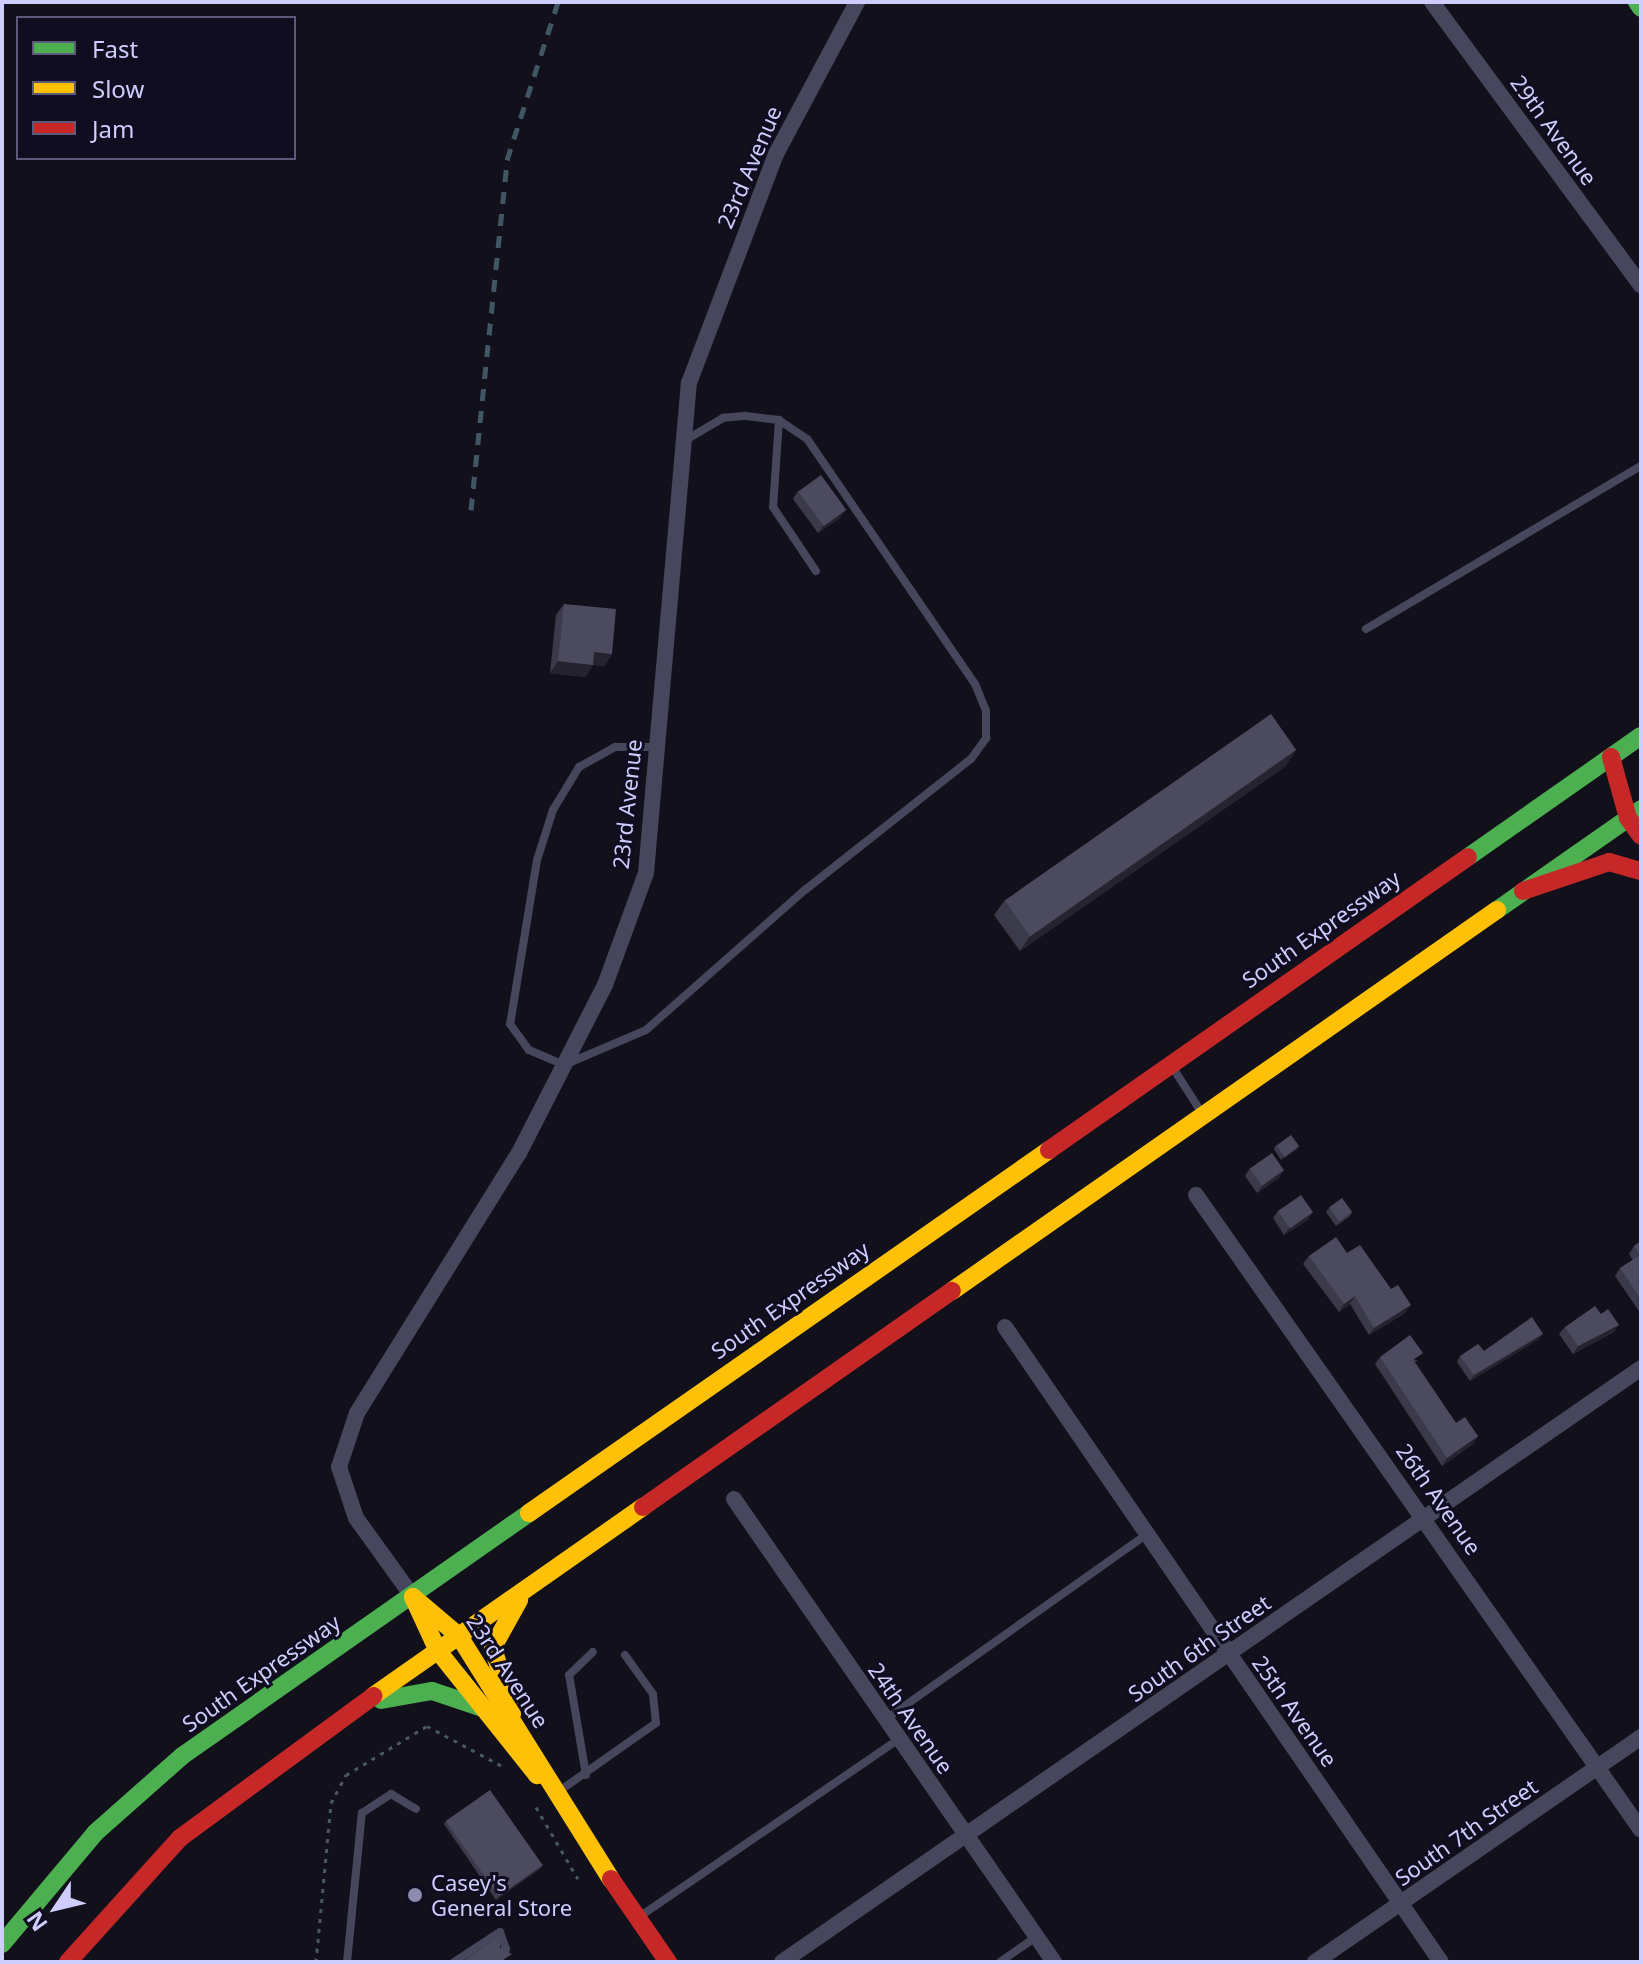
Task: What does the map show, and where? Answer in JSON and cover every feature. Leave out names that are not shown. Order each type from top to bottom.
[{"type":"main road","points":[[1637,2],[1641,8]]},
{"type":"main road","name":"South Expressway","points":[[2,1944],[135,1794],[1641,736]]},
{"type":"main road","points":[[1611,757],[1641,782]]},
{"type":"main road","points":[[1611,757],[1641,836]]},
{"type":"main road","points":[[68,1962],[180,1838],[341,1718],[1635,814]]},
{"type":"main road","points":[[1523,891],[1580,867],[1609,862],[1641,871]]},
{"type":"main road","points":[[512,1714],[493,1647],[536,1581]]},
{"type":"main road","name":"23rd Avenue","points":[[413,1597],[459,1636],[512,1714],[551,1790]]},
{"type":"main road","name":"23rd Avenue","points":[[413,1597],[438,1651],[480,1707],[551,1790],[668,1962]]},
{"type":"main road","points":[[341,1718],[416,1690],[480,1707]]},
{"type":"street","name":"23rd Avenue","points":[[413,1597],[356,1518],[339,1467],[357,1413],[519,1153],[605,985],[646,873],[689,383],[776,154],[857,2]]},
{"type":"street","name":"29th Avenue","points":[[1432,2],[1641,285]]},
{"type":"street","name":"26th Avenue","points":[[1196,1195],[1641,1830]]},
{"type":"street","name":"25th Avenue","points":[[1005,1327],[1441,1962]]},
{"type":"street","name":"South 6th Street","points":[[782,1962],[1641,1368]]},
{"type":"street","name":"24th Avenue","points":[[734,1499],[1054,1962]]},
{"type":"street","name":"South 7th Street","points":[[1315,1962],[1641,1737]]},
{"type":"lane","points":[[657,747],[615,747],[579,767],[553,810],[537,860],[510,1024],[529,1050],[564,1065],[646,1030],[805,890],[962,766],[986,738],[986,711],[975,684],[833,472],[807,439],[779,420],[723,418],[684,441]]},
{"type":"lane","points":[[779,420],[773,507],[816,571]]},
{"type":"lane","points":[[1366,629],[1641,466]]},
{"type":"lane","points":[[1170,1064],[1204,1116]]},
{"type":"lane","points":[[885,1719],[1147,1534]]},
{"type":"lane","points":[[586,1775],[569,1675],[593,1652]]},
{"type":"lane","points":[[551,1790],[586,1775],[656,1723],[653,1694],[625,1655]]},
{"type":"lane","points":[[638,1918],[899,1739]]},
{"type":"lane","points":[[347,1962],[362,1813],[391,1794],[416,1809]]},
{"type":"lane","points":[[454,1962],[500,1932],[506,1949],[497,1955]]},
{"type":"lane","points":[[1000,1962],[1037,1937]]},
{"type":"building","points":[[821,475],[846,510],[824,526],[798,491]]},
{"type":"building","points":[[564,604],[616,609],[612,654],[594,652],[593,665],[558,661]]},
{"type":"building","points":[[1271,714],[1296,750],[1030,936],[1005,900]]},
{"type":"building","points":[[1291,1135],[1299,1146],[1285,1157],[1276,1146]]},
{"type":"building","points":[[1272,1153],[1284,1170],[1262,1186],[1250,1168]]},
{"type":"building","points":[[1301,1195],[1313,1212],[1290,1228],[1278,1211]]},
{"type":"building","points":[[1342,1198],[1352,1212],[1339,1221],[1329,1207]]},
{"type":"building","points":[[1336,1237],[1347,1253],[1360,1245],[1391,1289],[1398,1285],[1411,1305],[1374,1328],[1355,1296],[1344,1304],[1309,1256]]},
{"type":"building","points":[[1641,1241],[1641,1299],[1620,1268],[1640,1255],[1634,1246]]},
{"type":"building","points":[[1595,1306],[1601,1314],[1608,1309],[1619,1325],[1578,1346],[1565,1327]]},
{"type":"building","points":[[1532,1317],[1543,1334],[1474,1375],[1460,1356],[1478,1344],[1484,1351]]},
{"type":"building","points":[[1410,1335],[1423,1353],[1413,1360],[1456,1423],[1465,1417],[1478,1436],[1447,1458],[1380,1357]]},
{"type":"building","name":"Casey's General Store","points":[[490,1790],[543,1865],[499,1896],[446,1821]]},
{"type":"building","points":[[500,1936],[500,1948],[512,1954],[500,1962],[462,1962]]},
{"type":"railway","points":[[471,510],[507,160],[558,2]]},
{"type":"traffic: fast","points":[[1637,2],[1641,8]]},
{"type":"traffic: fast","points":[[1468,857],[1641,736]]},
{"type":"traffic: fast","points":[[1497,910],[1641,809]]},
{"type":"traffic: fast","points":[[2,1944],[95,1833],[182,1756],[529,1513]]},
{"type":"traffic: fast","points":[[381,1700],[432,1691],[480,1707]]},
{"type":"traffic: slow","points":[[952,1291],[1497,910]]},
{"type":"traffic: slow","points":[[529,1513],[1049,1150]]},
{"type":"traffic: slow","points":[[373,1696],[643,1507]]},
{"type":"traffic: slow","points":[[413,1597],[459,1636],[611,1879]]},
{"type":"traffic: slow","points":[[413,1597],[438,1651],[537,1775]]},
{"type":"traffic: slow","points":[[512,1714],[493,1647],[519,1600]]},
{"type":"traffic: jam","points":[[1611,757],[1628,818],[1641,836]]},
{"type":"traffic: jam","points":[[1049,1150],[1468,857]]},
{"type":"traffic: jam","points":[[1523,891],[1609,862],[1641,871]]},
{"type":"traffic: jam","points":[[643,1507],[952,1291]]},
{"type":"traffic: jam","points":[[68,1962],[180,1838],[373,1696]]},
{"type":"traffic: jam","points":[[611,1879],[668,1962]]},
{"type":"place","name":"Casey's General Store","points":[[415,1895]]}]
